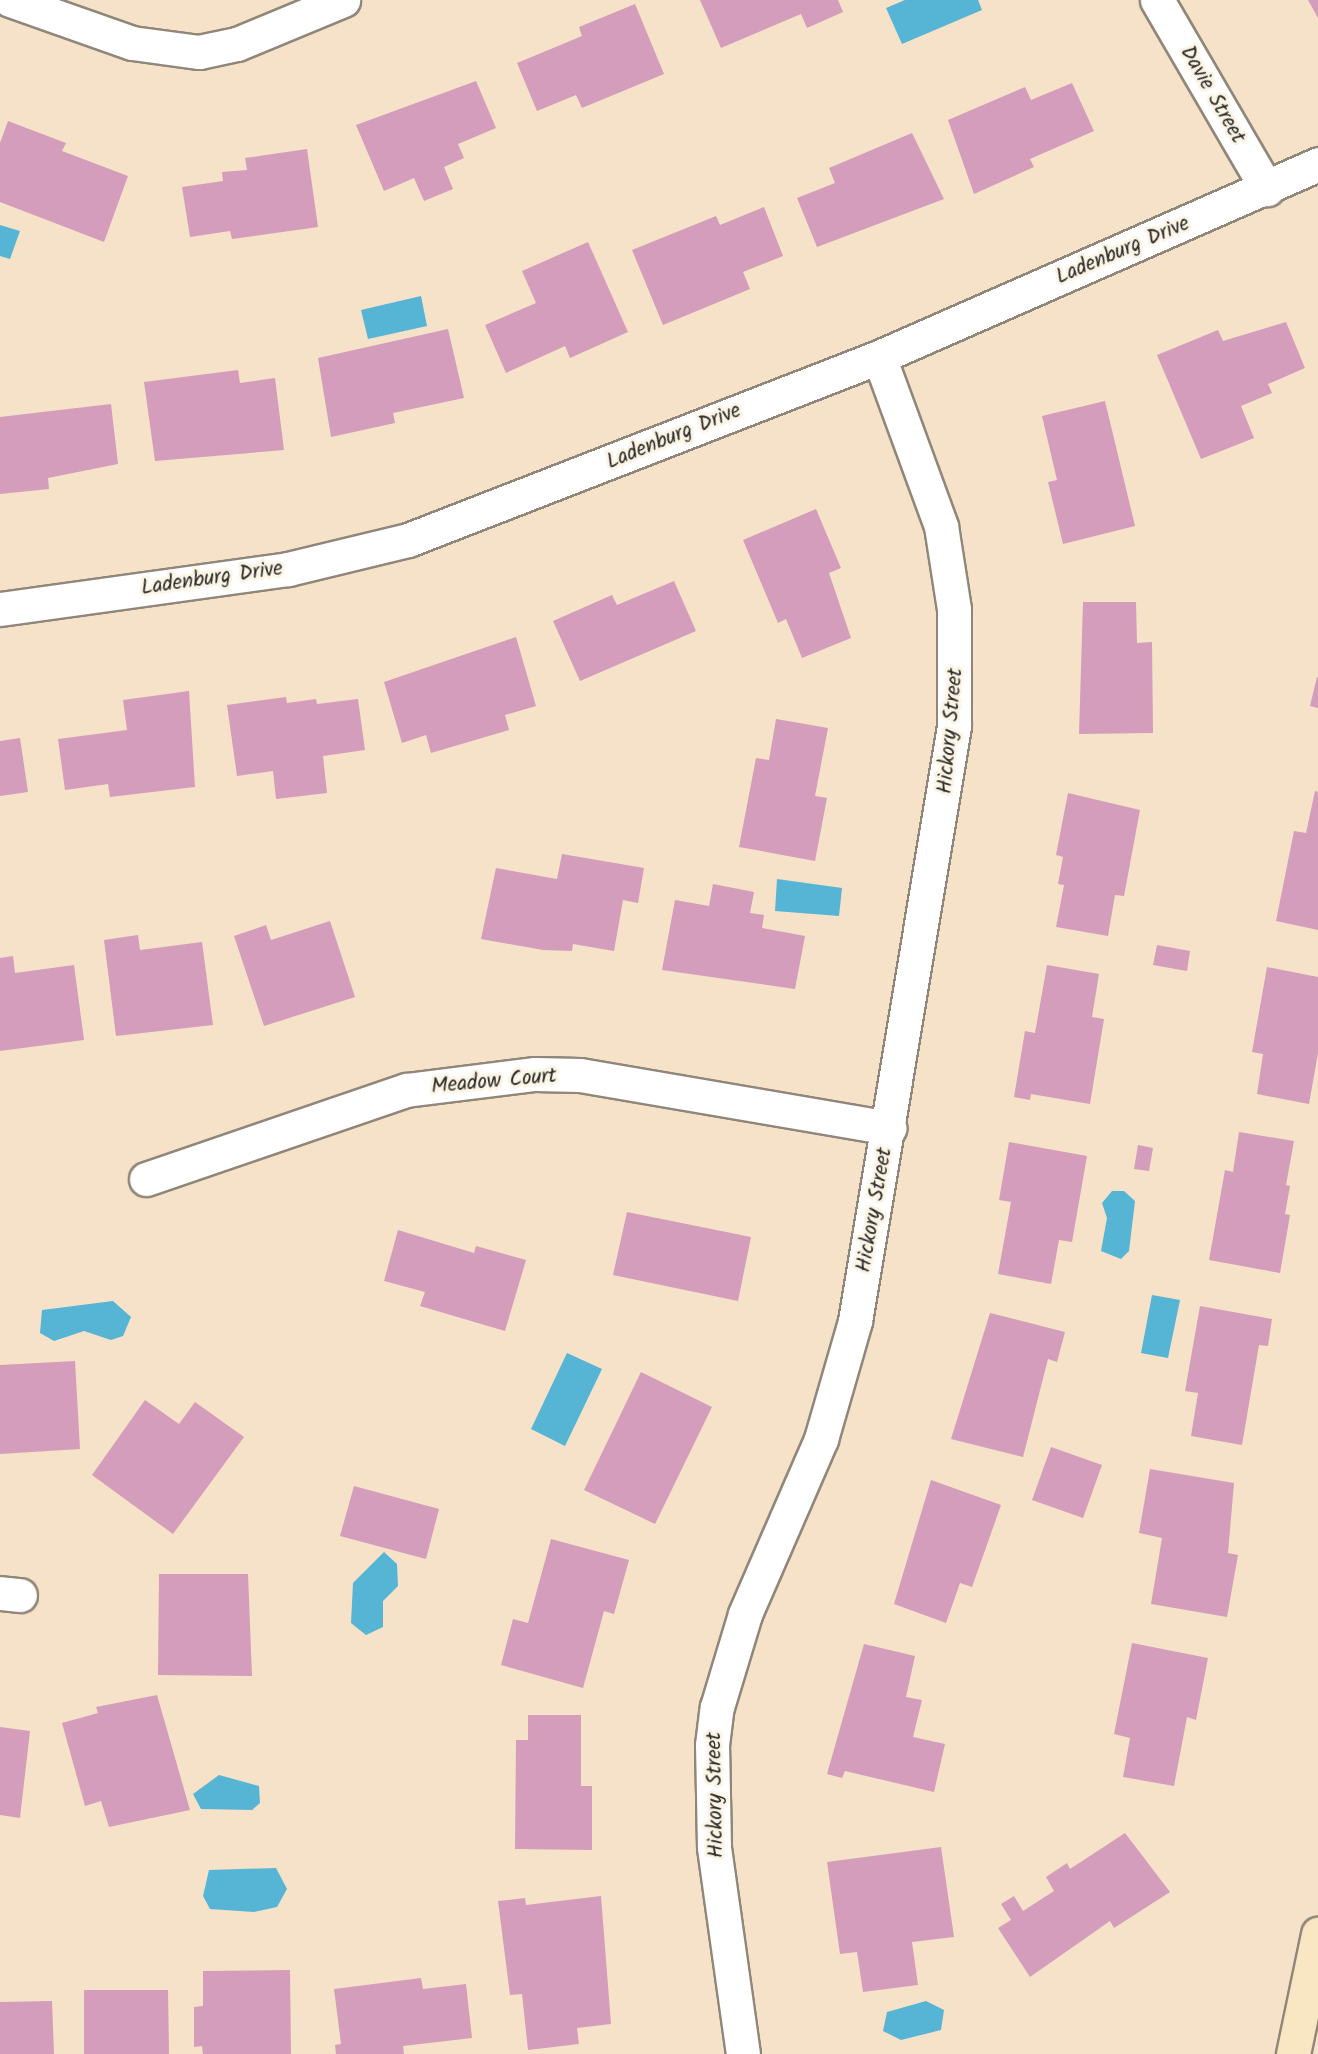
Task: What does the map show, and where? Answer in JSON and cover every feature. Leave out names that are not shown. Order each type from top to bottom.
[{"type":"main road","points":[[1293,2054],[1318,1934]]},
{"type":"street","points":[[10,0],[132,43],[199,52],[237,44],[343,0]]},
{"type":"street","name":"Davie Street","points":[[1157,0],[1267,189]]},
{"type":"street","name":"Ladenburg Drive","points":[[0,609],[288,569],[408,540],[879,357],[1267,189],[1318,164]]},
{"type":"street","name":"Hickory Street","points":[[742,2054],[714,1847],[712,1745],[717,1707],[745,1614],[830,1413],[855,1321],[948,787],[957,658],[941,526],[879,357]]},
{"type":"street","name":"Meadow Court","points":[[146,1179],[406,1090],[535,1074],[580,1075],[889,1128]]},
{"type":"water","points":[[905,0],[978,0],[982,10],[902,44],[886,8]]},
{"type":"water","points":[[0,225],[20,231],[10,259],[0,256]]},
{"type":"water","points":[[421,296],[427,326],[368,339],[361,310]]},
{"type":"water","points":[[777,879],[842,888],[839,916],[775,911]]},
{"type":"water","points":[[1112,1191],[1124,1191],[1135,1201],[1129,1251],[1121,1259],[1101,1251],[1107,1218],[1102,1203]]},
{"type":"water","points":[[1152,1295],[1180,1300],[1168,1358],[1141,1353]]},
{"type":"water","points":[[113,1301],[131,1317],[123,1336],[111,1340],[84,1331],[54,1341],[40,1333],[42,1310]]},
{"type":"water","points":[[567,1353],[602,1369],[565,1446],[531,1429]]},
{"type":"water","points":[[384,1552],[397,1564],[398,1586],[383,1601],[383,1627],[366,1635],[351,1623],[353,1583]]},
{"type":"water","points":[[219,1775],[259,1786],[260,1803],[252,1810],[201,1809],[193,1794]]},
{"type":"water","points":[[276,1868],[287,1889],[277,1907],[254,1912],[210,1909],[203,1896],[209,1870]]},
{"type":"water","points":[[926,2001],[944,2010],[941,2030],[901,2040],[883,2031],[887,2012]]},
{"type":"building","points":[[700,0],[838,0],[843,12],[807,28],[801,14],[721,48]]},
{"type":"building","points":[[1308,0],[1318,0],[1318,18]]},
{"type":"building","points":[[635,4],[664,74],[582,108],[576,95],[537,111],[517,63],[582,36],[579,27]]},
{"type":"building","points":[[476,81],[496,128],[458,144],[464,158],[444,167],[453,189],[424,201],[414,178],[384,191],[356,125]]},
{"type":"building","points":[[1072,83],[1094,131],[1030,159],[1034,167],[974,194],[948,120],[1025,87],[1031,100]]},
{"type":"building","points":[[8,121],[66,143],[62,151],[128,176],[104,242],[0,202],[0,143]]},
{"type":"building","points":[[912,133],[944,199],[817,247],[797,198],[835,183],[829,168]]},
{"type":"building","points":[[307,149],[318,227],[232,239],[230,231],[190,237],[182,187],[223,181],[222,172],[247,170],[245,158]]},
{"type":"building","points":[[764,207],[783,256],[743,272],[750,289],[663,325],[632,250],[716,216],[720,225]]},
{"type":"building","points":[[588,242],[628,332],[570,358],[565,346],[506,373],[485,325],[536,303],[522,271]]},
{"type":"building","points":[[1286,322],[1305,368],[1268,384],[1272,393],[1241,406],[1254,438],[1201,459],[1157,355],[1218,330],[1223,341]]},
{"type":"building","points":[[448,329],[464,398],[393,413],[395,423],[331,437],[318,358]]},
{"type":"building","points":[[238,370],[240,383],[275,378],[284,450],[155,461],[144,382]]},
{"type":"building","points":[[1105,401],[1135,526],[1063,544],[1048,482],[1057,480],[1042,416]]},
{"type":"building","points":[[111,404],[118,464],[48,478],[49,489],[0,494],[0,417]]},
{"type":"building","points":[[816,509],[841,568],[829,573],[851,638],[802,658],[786,619],[778,623],[743,540]]},
{"type":"building","points":[[674,581],[696,631],[580,681],[553,621],[612,595],[617,605]]},
{"type":"building","points":[[1083,602],[1136,602],[1137,643],[1152,642],[1153,733],[1079,734]]},
{"type":"building","points":[[516,637],[536,706],[505,715],[509,730],[431,753],[426,735],[402,743],[384,682]]},
{"type":"building","points":[[1318,677],[1318,708],[1310,706]]},
{"type":"building","points":[[189,691],[195,787],[110,797],[108,784],[65,790],[58,739],[127,730],[123,700]]},
{"type":"building","points":[[286,697],[287,703],[316,699],[317,704],[358,699],[365,750],[323,756],[327,793],[276,799],[273,771],[237,776],[227,705]]},
{"type":"building","points":[[776,719],[828,728],[815,796],[827,798],[815,861],[739,847],[756,758],[769,760]]},
{"type":"building","points":[[20,738],[28,792],[0,796],[0,741]]},
{"type":"building","points":[[1315,791],[1318,792],[1318,930],[1276,921],[1294,831],[1306,833]]},
{"type":"building","points":[[1068,793],[1140,810],[1124,896],[1115,895],[1108,936],[1056,927],[1064,885],[1058,884],[1063,857],[1056,855]]},
{"type":"building","points":[[562,854],[644,868],[638,903],[623,900],[614,951],[573,944],[572,951],[543,950],[481,939],[496,868],[557,879]]},
{"type":"building","points":[[713,884],[754,892],[750,913],[764,915],[762,928],[805,936],[795,989],[662,970],[675,900],[709,906]]},
{"type":"building","points":[[330,921],[355,997],[264,1026],[234,936],[266,925],[271,940]]},
{"type":"building","points":[[138,935],[140,950],[202,942],[213,1025],[116,1036],[104,940]]},
{"type":"building","points":[[1157,945],[1190,951],[1187,971],[1153,965]]},
{"type":"building","points":[[13,956],[15,973],[74,965],[84,1040],[0,1051],[0,958]]},
{"type":"building","points":[[1047,965],[1099,974],[1092,1017],[1104,1019],[1090,1104],[1031,1094],[1030,1100],[1014,1097],[1025,1031],[1035,1033]]},
{"type":"building","points":[[1267,967],[1318,977],[1318,1053],[1309,1104],[1257,1094],[1263,1054],[1252,1052]]},
{"type":"building","points":[[1239,1132],[1294,1141],[1286,1185],[1290,1186],[1285,1214],[1290,1215],[1280,1273],[1209,1260],[1225,1170],[1233,1172]]},
{"type":"building","points":[[1009,1142],[1087,1156],[1072,1242],[1059,1240],[1051,1284],[998,1274],[1011,1202],[999,1200]]},
{"type":"building","points":[[1138,1145],[1153,1148],[1149,1171],[1134,1169]]},
{"type":"building","points":[[627,1212],[751,1237],[738,1301],[613,1275]]},
{"type":"building","points":[[398,1230],[474,1253],[476,1246],[526,1260],[505,1331],[420,1306],[425,1292],[384,1281]]},
{"type":"building","points":[[1200,1306],[1272,1319],[1268,1346],[1259,1345],[1242,1445],[1191,1436],[1198,1393],[1185,1391]]},
{"type":"building","points":[[990,1313],[1065,1332],[1057,1362],[1048,1359],[1023,1457],[951,1439]]},
{"type":"building","points":[[75,1361],[80,1449],[0,1454],[0,1365]]},
{"type":"building","points":[[641,1372],[712,1407],[655,1524],[584,1490]]},
{"type":"building","points":[[145,1400],[179,1424],[195,1402],[244,1437],[173,1534],[92,1475]]},
{"type":"building","points":[[1051,1447],[1102,1465],[1083,1518],[1032,1500]]},
{"type":"building","points":[[1150,1469],[1234,1483],[1228,1553],[1238,1555],[1227,1617],[1151,1604],[1162,1538],[1139,1533]]},
{"type":"building","points":[[931,1480],[1001,1505],[972,1587],[960,1583],[946,1623],[894,1604]]},
{"type":"building","points":[[354,1486],[439,1509],[426,1559],[340,1536]]},
{"type":"building","points":[[551,1539],[629,1560],[614,1614],[604,1611],[583,1688],[501,1665],[513,1619],[528,1623]]},
{"type":"building","points":[[159,1574],[248,1574],[252,1676],[158,1675]]},
{"type":"building","points":[[1132,1643],[1208,1658],[1196,1720],[1187,1717],[1174,1786],[1123,1777],[1130,1738],[1114,1734]]},
{"type":"building","points":[[864,1644],[915,1656],[906,1697],[922,1700],[913,1737],[945,1744],[934,1792],[845,1771],[842,1778],[827,1774]]},
{"type":"building","points":[[157,1695],[190,1810],[109,1827],[101,1801],[85,1806],[62,1723],[98,1713],[96,1707]]},
{"type":"building","points":[[528,1715],[581,1715],[581,1786],[592,1786],[592,1850],[515,1849],[516,1740],[528,1740]]},
{"type":"building","points":[[0,1727],[30,1731],[20,1818],[0,1815]]},
{"type":"building","points":[[1125,1833],[1170,1892],[1114,1928],[1110,1921],[1030,1977],[998,1928],[1011,1920],[1001,1904],[1014,1896],[1023,1911],[1054,1891],[1046,1877],[1067,1863],[1070,1869]]},
{"type":"building","points":[[941,1847],[954,1937],[912,1942],[918,1985],[863,1992],[857,1952],[840,1954],[827,1862]]},
{"type":"building","points":[[601,1896],[611,2024],[577,2028],[579,2044],[528,2050],[522,1994],[510,1995],[498,1901],[525,1898],[526,1905]]},
{"type":"building","points":[[290,1970],[291,2054],[203,2054],[202,2046],[194,2047],[194,2007],[203,2006],[203,1971]]},
{"type":"building","points":[[421,1978],[423,1989],[466,1984],[472,2038],[403,2046],[404,2054],[336,2054],[335,2045],[341,2044],[334,1989]]},
{"type":"building","points":[[84,1990],[168,1990],[169,2054],[84,2054]]},
{"type":"building","points":[[52,2001],[54,2054],[0,2054],[0,2002]]}]
